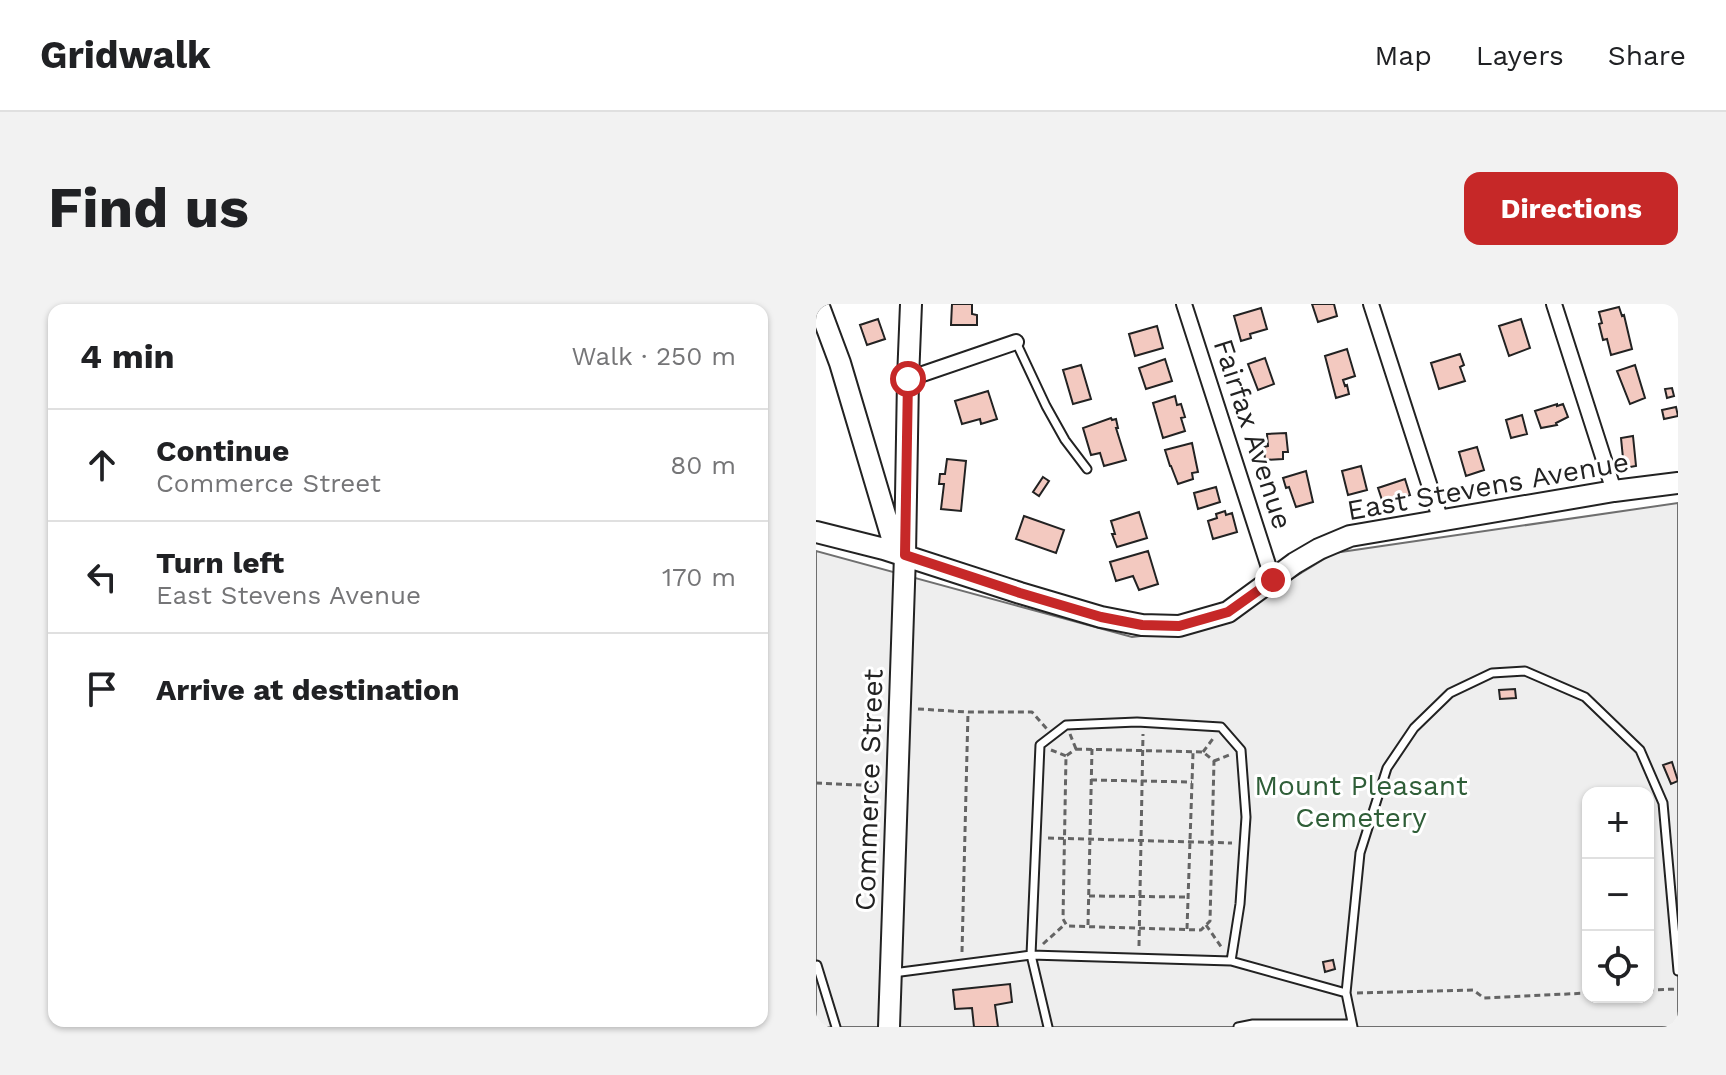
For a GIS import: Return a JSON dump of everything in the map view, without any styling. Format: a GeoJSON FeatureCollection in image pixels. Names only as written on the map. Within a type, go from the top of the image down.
{"type":"FeatureCollection","features":[{"type":"Feature","properties":{"kind":"street","name":"Commerce Street"},"geometry":{"type":"LineString","coordinates":[[818,304],[840,363],[892,538],[905,555]]}},
{"type":"Feature","properties":{"kind":"street","name":"Commerce Street"},"geometry":{"type":"LineString","coordinates":[[889,1027],[911,304]]}},
{"type":"Feature","properties":{"kind":"street","name":"Fairfax Avenue"},"geometry":{"type":"LineString","coordinates":[[1184,304],[1273,580]]}},
{"type":"Feature","properties":{"kind":"street"},"geometry":{"type":"LineString","coordinates":[[1371,304],[1441,521]]}},
{"type":"Feature","properties":{"kind":"street"},"geometry":{"type":"LineString","coordinates":[[1554,304],[1614,491]]}},
{"type":"Feature","properties":{"kind":"street"},"geometry":{"type":"LineString","coordinates":[[908,379],[1016,342]]}},
{"type":"Feature","properties":{"kind":"street","name":"East Stevens Avenue"},"geometry":{"type":"LineString","coordinates":[[816,532],[905,555],[1087,613],[1142,625],[1179,626],[1228,612],[1295,563],[1350,536],[1678,483]]}},
{"type":"Feature","properties":{"kind":"lane"},"geometry":{"type":"LineString","coordinates":[[1016,342],[1065,440],[1087,469]]}},
{"type":"Feature","properties":{"kind":"lane"},"geometry":{"type":"LineString","coordinates":[[1238,1027],[1253,1024],[1353,1026],[1346,993],[1360,853],[1387,768],[1414,728],[1450,693],[1492,673],[1525,671],[1585,697],[1640,750],[1663,803],[1678,971]]}},
{"type":"Feature","properties":{"kind":"lane"},"geometry":{"type":"LineString","coordinates":[[1048,1027],[1031,955],[1040,745],[1066,725],[1144,722],[1221,727],[1241,750],[1246,817],[1240,904],[1231,961]]}},
{"type":"Feature","properties":{"kind":"lane"},"geometry":{"type":"LineString","coordinates":[[891,973],[1031,955],[1231,961],[1346,993]]}},
{"type":"Feature","properties":{"kind":"lane"},"geometry":{"type":"LineString","coordinates":[[816,965],[836,1027]]}},
{"type":"Feature","properties":{"kind":"path"},"geometry":{"type":"LineString","coordinates":[[918,709],[1032,712],[1052,735]]}},
{"type":"Feature","properties":{"kind":"path"},"geometry":{"type":"LineString","coordinates":[[962,964],[968,712]]}},
{"type":"Feature","properties":{"kind":"path"},"geometry":{"type":"LineString","coordinates":[[1138,958],[1144,722]]}},
{"type":"Feature","properties":{"kind":"path"},"geometry":{"type":"LineString","coordinates":[[1203,752],[1221,727]]}},
{"type":"Feature","properties":{"kind":"path"},"geometry":{"type":"LineString","coordinates":[[1076,749],[1203,752],[1214,761],[1210,921],[1201,930],[1067,926],[1063,919],[1066,756],[1076,749]]}},
{"type":"Feature","properties":{"kind":"path"},"geometry":{"type":"LineString","coordinates":[[1088,927],[1092,749]]}},
{"type":"Feature","properties":{"kind":"path"},"geometry":{"type":"LineString","coordinates":[[1214,761],[1241,750]]}},
{"type":"Feature","properties":{"kind":"path"},"geometry":{"type":"LineString","coordinates":[[1187,929],[1193,752]]}},
{"type":"Feature","properties":{"kind":"path"},"geometry":{"type":"LineString","coordinates":[[1091,780],[1192,782]]}},
{"type":"Feature","properties":{"kind":"path"},"geometry":{"type":"LineString","coordinates":[[816,783],[897,786]]}},
{"type":"Feature","properties":{"kind":"path"},"geometry":{"type":"LineString","coordinates":[[1036,838],[1244,843]]}},
{"type":"Feature","properties":{"kind":"path"},"geometry":{"type":"LineString","coordinates":[[1089,896],[1188,897]]}},
{"type":"Feature","properties":{"kind":"path"},"geometry":{"type":"LineString","coordinates":[[1031,955],[1066,924]]}},
{"type":"Feature","properties":{"kind":"path"},"geometry":{"type":"LineString","coordinates":[[1206,925],[1231,961]]}},
{"type":"Feature","properties":{"kind":"path"},"geometry":{"type":"LineString","coordinates":[[1654,990],[1678,989]]}},
{"type":"Feature","properties":{"kind":"path"},"geometry":{"type":"LineString","coordinates":[[1346,993],[1473,990],[1484,998],[1582,993]]}},
{"type":"Feature","properties":{"kind":"green space","name":"Mount Pleasant Cemetery"},"geometry":{"type":"Polygon","coordinates":[[[1678,503],[1678,1027],[816,1027],[816,551],[1132,637],[1210,628],[1334,553],[1678,503]]]}},
{"type":"Feature","properties":{"kind":"building"},"geometry":{"type":"Polygon","coordinates":[[[952,304],[972,304],[977,325],[951,325],[952,304]]]}},
{"type":"Feature","properties":{"kind":"building"},"geometry":{"type":"Polygon","coordinates":[[[1312,304],[1334,304],[1337,316],[1318,322],[1312,304]]]}},
{"type":"Feature","properties":{"kind":"building"},"geometry":{"type":"Polygon","coordinates":[[[1619,307],[1624,315],[1632,349],[1611,355],[1607,339],[1603,340],[1599,312],[1619,307]]]}},
{"type":"Feature","properties":{"kind":"building"},"geometry":{"type":"Polygon","coordinates":[[[1261,308],[1267,329],[1250,334],[1251,338],[1241,341],[1234,316],[1261,308]]]}},
{"type":"Feature","properties":{"kind":"building"},"geometry":{"type":"Polygon","coordinates":[[[878,319],[885,339],[867,345],[860,325],[878,319]]]}},
{"type":"Feature","properties":{"kind":"building"},"geometry":{"type":"Polygon","coordinates":[[[1521,319],[1530,348],[1509,356],[1499,326],[1521,319]]]}},
{"type":"Feature","properties":{"kind":"building"},"geometry":{"type":"Polygon","coordinates":[[[1157,326],[1163,348],[1135,356],[1129,334],[1157,326]]]}},
{"type":"Feature","properties":{"kind":"building"},"geometry":{"type":"Polygon","coordinates":[[[1347,349],[1355,376],[1343,380],[1349,394],[1336,398],[1325,356],[1347,349]]]}},
{"type":"Feature","properties":{"kind":"building"},"geometry":{"type":"Polygon","coordinates":[[[1460,354],[1465,381],[1439,389],[1431,363],[1460,354]]]}},
{"type":"Feature","properties":{"kind":"building"},"geometry":{"type":"Polygon","coordinates":[[[1265,358],[1274,384],[1258,390],[1248,364],[1265,358]]]}},
{"type":"Feature","properties":{"kind":"building"},"geometry":{"type":"Polygon","coordinates":[[[1165,359],[1172,381],[1146,389],[1139,368],[1165,359]]]}},
{"type":"Feature","properties":{"kind":"building"},"geometry":{"type":"Polygon","coordinates":[[[1081,365],[1091,399],[1073,404],[1063,370],[1081,365]]]}},
{"type":"Feature","properties":{"kind":"building"},"geometry":{"type":"Polygon","coordinates":[[[1635,365],[1645,398],[1630,404],[1617,371],[1635,365]]]}},
{"type":"Feature","properties":{"kind":"building"},"geometry":{"type":"Polygon","coordinates":[[[1672,388],[1674,396],[1667,398],[1665,389],[1672,388]]]}},
{"type":"Feature","properties":{"kind":"building"},"geometry":{"type":"Polygon","coordinates":[[[988,391],[997,419],[981,424],[980,419],[962,424],[955,401],[988,391]]]}},
{"type":"Feature","properties":{"kind":"building"},"geometry":{"type":"Polygon","coordinates":[[[1175,396],[1185,417],[1181,418],[1185,431],[1163,438],[1153,403],[1175,396]]]}},
{"type":"Feature","properties":{"kind":"building"},"geometry":{"type":"Polygon","coordinates":[[[1563,404],[1568,417],[1557,425],[1541,428],[1535,411],[1563,404]]]}},
{"type":"Feature","properties":{"kind":"building"},"geometry":{"type":"Polygon","coordinates":[[[1676,407],[1678,416],[1664,419],[1662,410],[1676,407]]]}},
{"type":"Feature","properties":{"kind":"building"},"geometry":{"type":"Polygon","coordinates":[[[1522,415],[1527,434],[1511,438],[1506,420],[1522,415]]]}},
{"type":"Feature","properties":{"kind":"building"},"geometry":{"type":"Polygon","coordinates":[[[1116,419],[1126,460],[1104,466],[1100,453],[1091,455],[1083,428],[1116,419]]]}},
{"type":"Feature","properties":{"kind":"building"},"geometry":{"type":"Polygon","coordinates":[[[1286,433],[1288,452],[1283,452],[1283,459],[1265,460],[1267,434],[1286,433]]]}},
{"type":"Feature","properties":{"kind":"building"},"geometry":{"type":"Polygon","coordinates":[[[1633,436],[1636,466],[1624,468],[1621,438],[1633,436]]]}},
{"type":"Feature","properties":{"kind":"building"},"geometry":{"type":"Polygon","coordinates":[[[1192,443],[1198,472],[1192,473],[1193,479],[1178,484],[1165,450],[1192,443]]]}},
{"type":"Feature","properties":{"kind":"building"},"geometry":{"type":"Polygon","coordinates":[[[1477,447],[1484,470],[1466,476],[1459,452],[1477,447]]]}},
{"type":"Feature","properties":{"kind":"building"},"geometry":{"type":"Polygon","coordinates":[[[947,459],[966,461],[961,511],[941,509],[944,484],[939,484],[940,474],[945,474],[947,459]]]}},
{"type":"Feature","properties":{"kind":"building"},"geometry":{"type":"Polygon","coordinates":[[[1361,466],[1367,490],[1348,495],[1342,471],[1361,466]]]}},
{"type":"Feature","properties":{"kind":"building"},"geometry":{"type":"Polygon","coordinates":[[[1306,471],[1313,502],[1296,507],[1283,478],[1306,471]]]}},
{"type":"Feature","properties":{"kind":"building"},"geometry":{"type":"Polygon","coordinates":[[[1043,477],[1049,481],[1039,496],[1033,492],[1043,477]]]}},
{"type":"Feature","properties":{"kind":"building"},"geometry":{"type":"Polygon","coordinates":[[[1405,479],[1410,495],[1383,503],[1378,488],[1405,479]]]}},
{"type":"Feature","properties":{"kind":"building"},"geometry":{"type":"Polygon","coordinates":[[[1216,487],[1220,502],[1198,509],[1194,493],[1216,487]]]}},
{"type":"Feature","properties":{"kind":"building"},"geometry":{"type":"Polygon","coordinates":[[[1225,511],[1226,515],[1232,513],[1237,532],[1213,539],[1208,521],[1225,511]]]}},
{"type":"Feature","properties":{"kind":"building"},"geometry":{"type":"Polygon","coordinates":[[[1139,512],[1147,538],[1117,547],[1111,521],[1139,512]]]}},
{"type":"Feature","properties":{"kind":"building"},"geometry":{"type":"Polygon","coordinates":[[[1024,516],[1064,530],[1056,553],[1016,539],[1024,516]]]}},
{"type":"Feature","properties":{"kind":"building"},"geometry":{"type":"Polygon","coordinates":[[[1148,551],[1158,584],[1139,590],[1133,576],[1116,581],[1110,562],[1148,551]]]}},
{"type":"Feature","properties":{"kind":"building"},"geometry":{"type":"Polygon","coordinates":[[[1515,689],[1516,698],[1500,699],[1499,690],[1515,689]]]}},
{"type":"Feature","properties":{"kind":"building"},"geometry":{"type":"Polygon","coordinates":[[[1672,762],[1678,781],[1671,784],[1663,765],[1672,762]]]}},
{"type":"Feature","properties":{"kind":"building"},"geometry":{"type":"Polygon","coordinates":[[[1333,960],[1335,969],[1325,972],[1323,962],[1333,960]]]}},
{"type":"Feature","properties":{"kind":"building"},"geometry":{"type":"Polygon","coordinates":[[[1010,984],[1012,1002],[995,1005],[998,1027],[974,1027],[972,1008],[955,1009],[953,990],[1010,984]]]}},
{"type":"Feature","properties":{"kind":"route"},"geometry":{"type":"LineString","coordinates":[[908,379],[905,555],[1101,617],[1142,625],[1179,626],[1228,612],[1273,580]]}}]}
